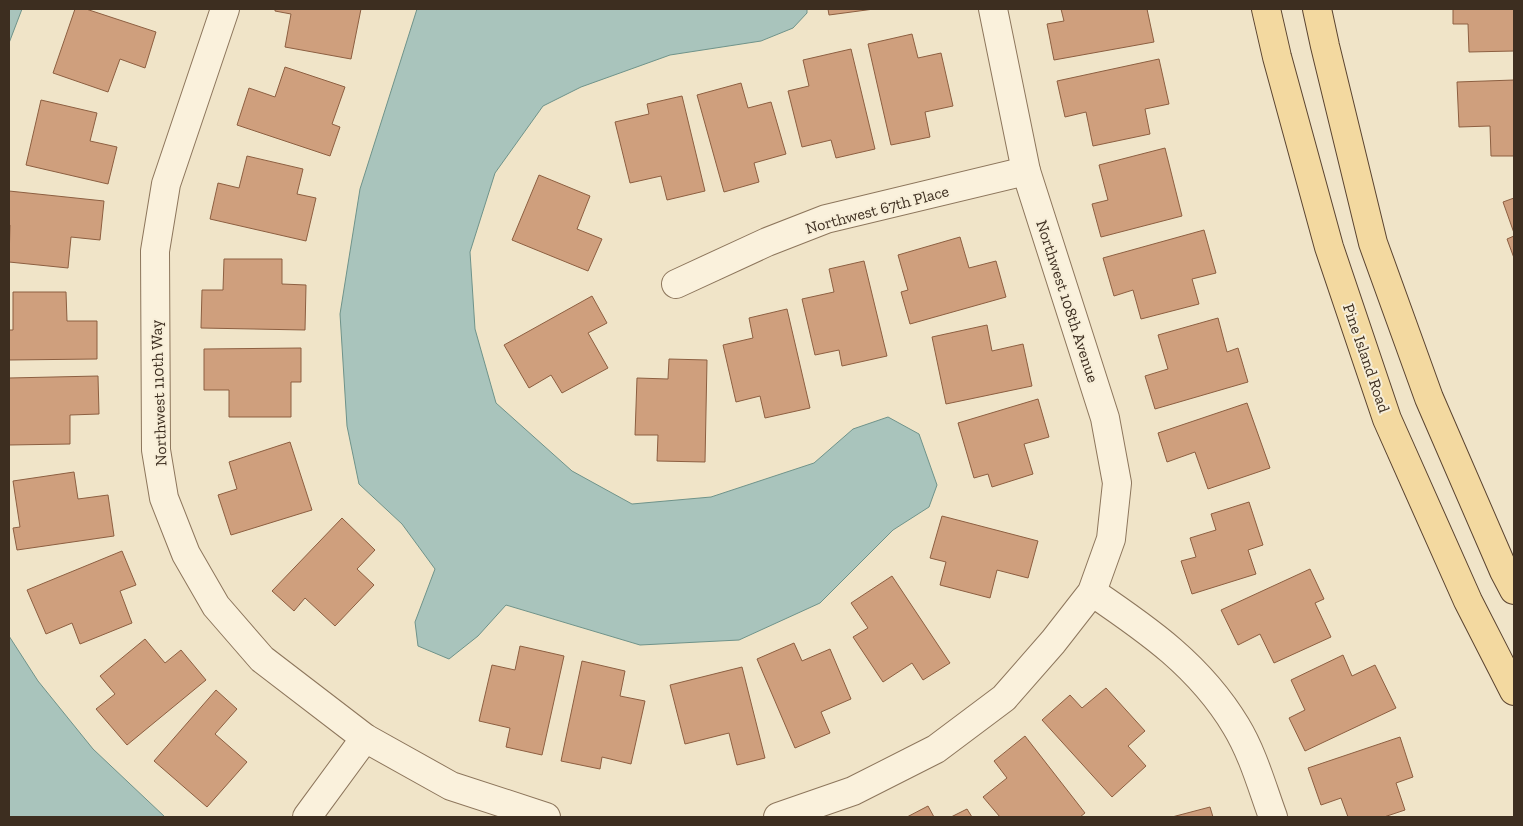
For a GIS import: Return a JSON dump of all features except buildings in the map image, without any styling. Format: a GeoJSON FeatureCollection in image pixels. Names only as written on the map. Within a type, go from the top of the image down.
{"type":"FeatureCollection","features":[{"type":"Feature","properties":{"kind":"main road","name":"Pine Island Road"},"geometry":{"type":"LineString","coordinates":[[1266,9],[1277,58],[1329,247],[1387,419],[1468,601],[1514,691]]}},
{"type":"Feature","properties":{"kind":"main road"},"geometry":{"type":"LineString","coordinates":[[1317,9],[1373,243],[1429,398],[1514,590]]}},
{"type":"Feature","properties":{"kind":"street","name":"Northwest 110th Way"},"geometry":{"type":"LineString","coordinates":[[225,9],[166,184],[155,251],[156,450],[164,498],[186,554],[216,606],[262,659],[365,738],[451,786],[546,817]]}},
{"type":"Feature","properties":{"kind":"street","name":"Northwest 108th Avenue"},"geometry":{"type":"LineString","coordinates":[[778,817],[853,791],[936,749],[1004,698],[1053,642],[1092,592],[1111,539],[1117,483],[1105,418],[1026,171],[993,9]]}},
{"type":"Feature","properties":{"kind":"street","name":"Northwest 67th Place"},"geometry":{"type":"LineString","coordinates":[[676,284],[767,242],[826,219],[1026,171]]}},
{"type":"Feature","properties":{"kind":"street"},"geometry":{"type":"LineString","coordinates":[[1092,592],[1146,629],[1182,659],[1211,690],[1236,726],[1254,762],[1274,817]]}},
{"type":"Feature","properties":{"kind":"street"},"geometry":{"type":"LineString","coordinates":[[308,817],[365,738]]}},
{"type":"Feature","properties":{"kind":"water"},"geometry":{"type":"Polygon","coordinates":[[[9,9],[22,9],[9,43],[9,9]]]}},
{"type":"Feature","properties":{"kind":"water"},"geometry":{"type":"Polygon","coordinates":[[[417,9],[807,9],[807,13],[793,28],[761,41],[670,55],[581,87],[543,106],[495,173],[470,252],[475,329],[496,403],[572,471],[632,504],[711,497],[814,463],[853,429],[888,417],[919,434],[937,485],[929,507],[893,530],[820,603],[739,640],[640,645],[506,605],[478,636],[449,659],[418,646],[415,622],[435,569],[402,524],[359,484],[347,426],[340,314],[360,189],[417,9]]]}},
{"type":"Feature","properties":{"kind":"water"},"geometry":{"type":"Polygon","coordinates":[[[9,636],[38,681],[93,749],[165,817],[9,817],[9,636]]]}}]}
